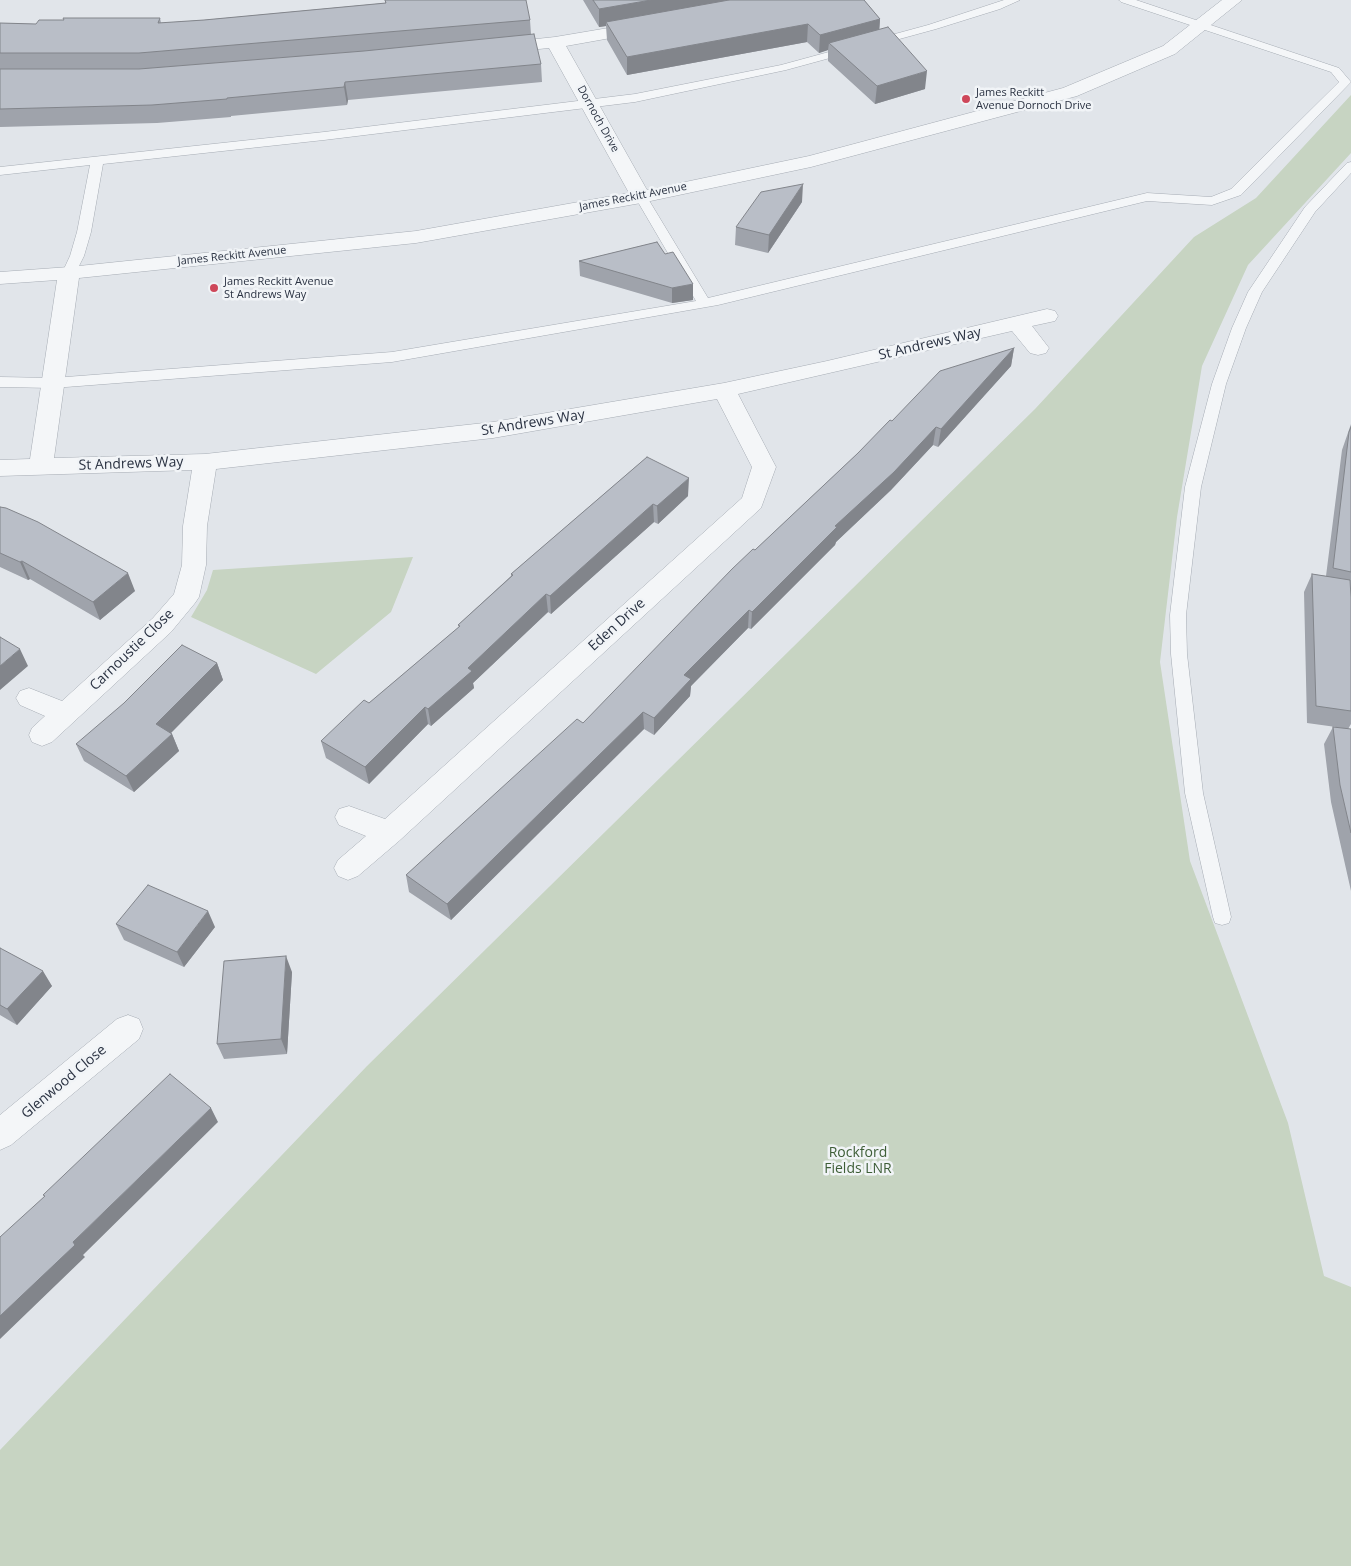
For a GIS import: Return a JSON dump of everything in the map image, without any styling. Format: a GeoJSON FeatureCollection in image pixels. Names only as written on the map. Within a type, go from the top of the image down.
{"type":"FeatureCollection","features":[{"type":"Feature","properties":{"kind":"street","name":"James Reckitt Avenue"},"geometry":{"type":"LineString","coordinates":[[0,278],[69,273],[416,237],[641,196],[812,161],[1070,92],[1169,50],[1233,0]]}},
{"type":"Feature","properties":{"kind":"street"},"geometry":{"type":"LineString","coordinates":[[486,49],[555,42],[664,23]]}},
{"type":"Feature","properties":{"kind":"street","name":"Dornoch Drive"},"geometry":{"type":"LineString","coordinates":[[555,42],[641,196]]}},
{"type":"Feature","properties":{"kind":"street"},"geometry":{"type":"LineString","coordinates":[[41,466],[69,273]]}},
{"type":"Feature","properties":{"kind":"street","name":"St Andrews Way"},"geometry":{"type":"LineString","coordinates":[[0,468],[205,462],[493,430],[724,390],[827,368],[1047,316]]}},
{"type":"Feature","properties":{"kind":"street"},"geometry":{"type":"LineString","coordinates":[[1018,323],[1038,348]]}},
{"type":"Feature","properties":{"kind":"street","name":"Eden Drive"},"geometry":{"type":"LineString","coordinates":[[348,868],[753,502],[764,467],[724,390]]}},
{"type":"Feature","properties":{"kind":"street","name":"Carnoustie Close"},"geometry":{"type":"LineString","coordinates":[[42,735],[162,625],[186,597],[194,565],[195,526],[205,462]]}},
{"type":"Feature","properties":{"kind":"street"},"geometry":{"type":"LineString","coordinates":[[30,698],[65,714]]}},
{"type":"Feature","properties":{"kind":"street"},"geometry":{"type":"LineString","coordinates":[[349,817],[389,832]]}},
{"type":"Feature","properties":{"kind":"street","name":"Glenwood Close"},"geometry":{"type":"LineString","coordinates":[[0,1135],[128,1029]]}},
{"type":"Feature","properties":{"kind":"lane"},"geometry":{"type":"LineString","coordinates":[[0,171],[324,136],[635,98],[782,68],[932,27],[1014,0]]}},
{"type":"Feature","properties":{"kind":"lane"},"geometry":{"type":"LineString","coordinates":[[0,382],[53,383],[392,357],[704,303],[1148,197],[1212,201],[1236,192],[1345,82],[1335,70],[1125,0]]}},
{"type":"Feature","properties":{"kind":"lane"},"geometry":{"type":"LineString","coordinates":[[69,273],[77,256],[84,232],[97,160]]}},
{"type":"Feature","properties":{"kind":"lane"},"geometry":{"type":"LineString","coordinates":[[1222,918],[1194,793],[1180,654],[1178,615],[1193,487],[1219,384],[1239,328],[1255,292],[1310,210],[1351,166]]}},
{"type":"Feature","properties":{"kind":"lane"},"geometry":{"type":"LineString","coordinates":[[641,196],[704,303]]}},
{"type":"Feature","properties":{"kind":"green space","name":"Rockford Fields LNR"},"geometry":{"type":"Polygon","coordinates":[[[1351,95],[1351,153],[1248,265],[1202,366],[1177,517],[1160,662],[1190,861],[1288,1123],[1324,1276],[1351,1287],[1351,1566],[0,1566],[0,1450],[367,1066],[1035,409],[1194,237],[1256,198],[1351,95]]]}},
{"type":"Feature","properties":{"kind":"green space"},"geometry":{"type":"Polygon","coordinates":[[[413,557],[391,612],[316,674],[191,617],[207,590],[213,570],[413,557]]]}},
{"type":"Feature","properties":{"kind":"building"},"geometry":{"type":"Polygon","coordinates":[[[385,0],[526,0],[530,20],[139,53],[0,53],[0,23],[36,24],[39,20],[64,20],[63,18],[160,18],[158,23],[386,3],[385,0]]]}},
{"type":"Feature","properties":{"kind":"building"},"geometry":{"type":"Polygon","coordinates":[[[593,0],[651,0],[599,9],[593,0]]]}},
{"type":"Feature","properties":{"kind":"building"},"geometry":{"type":"Polygon","coordinates":[[[729,0],[864,0],[880,19],[820,35],[808,24],[627,57],[606,22],[729,0]]]}},
{"type":"Feature","properties":{"kind":"building"},"geometry":{"type":"Polygon","coordinates":[[[888,27],[927,71],[877,86],[829,43],[888,27]]]}},
{"type":"Feature","properties":{"kind":"building"},"geometry":{"type":"Polygon","coordinates":[[[534,34],[541,64],[345,82],[344,87],[227,99],[152,105],[0,109],[0,69],[139,69],[364,51],[534,34]]]}},
{"type":"Feature","properties":{"kind":"building"},"geometry":{"type":"Polygon","coordinates":[[[803,184],[769,235],[736,227],[761,192],[803,184]]]}},
{"type":"Feature","properties":{"kind":"building"},"geometry":{"type":"Polygon","coordinates":[[[657,242],[665,254],[673,252],[693,284],[672,288],[579,261],[657,242]]]}},
{"type":"Feature","properties":{"kind":"building"},"geometry":{"type":"Polygon","coordinates":[[[1014,348],[941,429],[936,427],[894,472],[835,526],[837,527],[752,612],[749,610],[684,675],[691,679],[654,718],[643,712],[447,904],[406,875],[577,719],[583,723],[732,569],[753,549],[755,550],[858,453],[890,420],[892,421],[940,371],[1014,348]]]}},
{"type":"Feature","properties":{"kind":"building"},"geometry":{"type":"Polygon","coordinates":[[[1351,427],[1351,572],[1333,568],[1351,427]]]}},
{"type":"Feature","properties":{"kind":"building"},"geometry":{"type":"Polygon","coordinates":[[[647,457],[689,478],[657,506],[653,504],[550,596],[546,594],[468,668],[472,671],[428,709],[425,707],[365,767],[321,741],[364,700],[369,703],[460,626],[458,625],[513,575],[511,574],[647,457]]]}},
{"type":"Feature","properties":{"kind":"building"},"geometry":{"type":"Polygon","coordinates":[[[0,507],[38,522],[128,573],[93,602],[22,561],[20,562],[0,553],[0,507]]]}},
{"type":"Feature","properties":{"kind":"building"},"geometry":{"type":"Polygon","coordinates":[[[1312,574],[1350,580],[1351,711],[1316,706],[1312,574]]]}},
{"type":"Feature","properties":{"kind":"building"},"geometry":{"type":"Polygon","coordinates":[[[0,637],[20,649],[0,666],[0,637]]]}},
{"type":"Feature","properties":{"kind":"building"},"geometry":{"type":"Polygon","coordinates":[[[182,645],[217,663],[156,724],[172,734],[126,776],[76,744],[124,703],[182,645]]]}},
{"type":"Feature","properties":{"kind":"building"},"geometry":{"type":"Polygon","coordinates":[[[1333,727],[1351,729],[1351,833],[1340,785],[1333,727]]]}},
{"type":"Feature","properties":{"kind":"building"},"geometry":{"type":"Polygon","coordinates":[[[148,885],[208,911],[177,952],[116,924],[148,885]]]}},
{"type":"Feature","properties":{"kind":"building"},"geometry":{"type":"Polygon","coordinates":[[[0,948],[43,971],[7,1009],[0,1005],[0,948]]]}},
{"type":"Feature","properties":{"kind":"building"},"geometry":{"type":"Polygon","coordinates":[[[286,956],[281,1039],[217,1044],[224,961],[286,956]]]}},
{"type":"Feature","properties":{"kind":"building"},"geometry":{"type":"Polygon","coordinates":[[[170,1074],[211,1108],[73,1242],[75,1245],[0,1316],[0,1237],[45,1196],[43,1195],[170,1074]]]}},
{"type":"Feature","properties":{"kind":"place","name":"James Reckitt Avenue Dornoch Drive"},"geometry":{"type":"Point","coordinates":[966,99]}},
{"type":"Feature","properties":{"kind":"place","name":"James Reckitt Avenue St Andrews Way"},"geometry":{"type":"Point","coordinates":[214,288]}}]}
